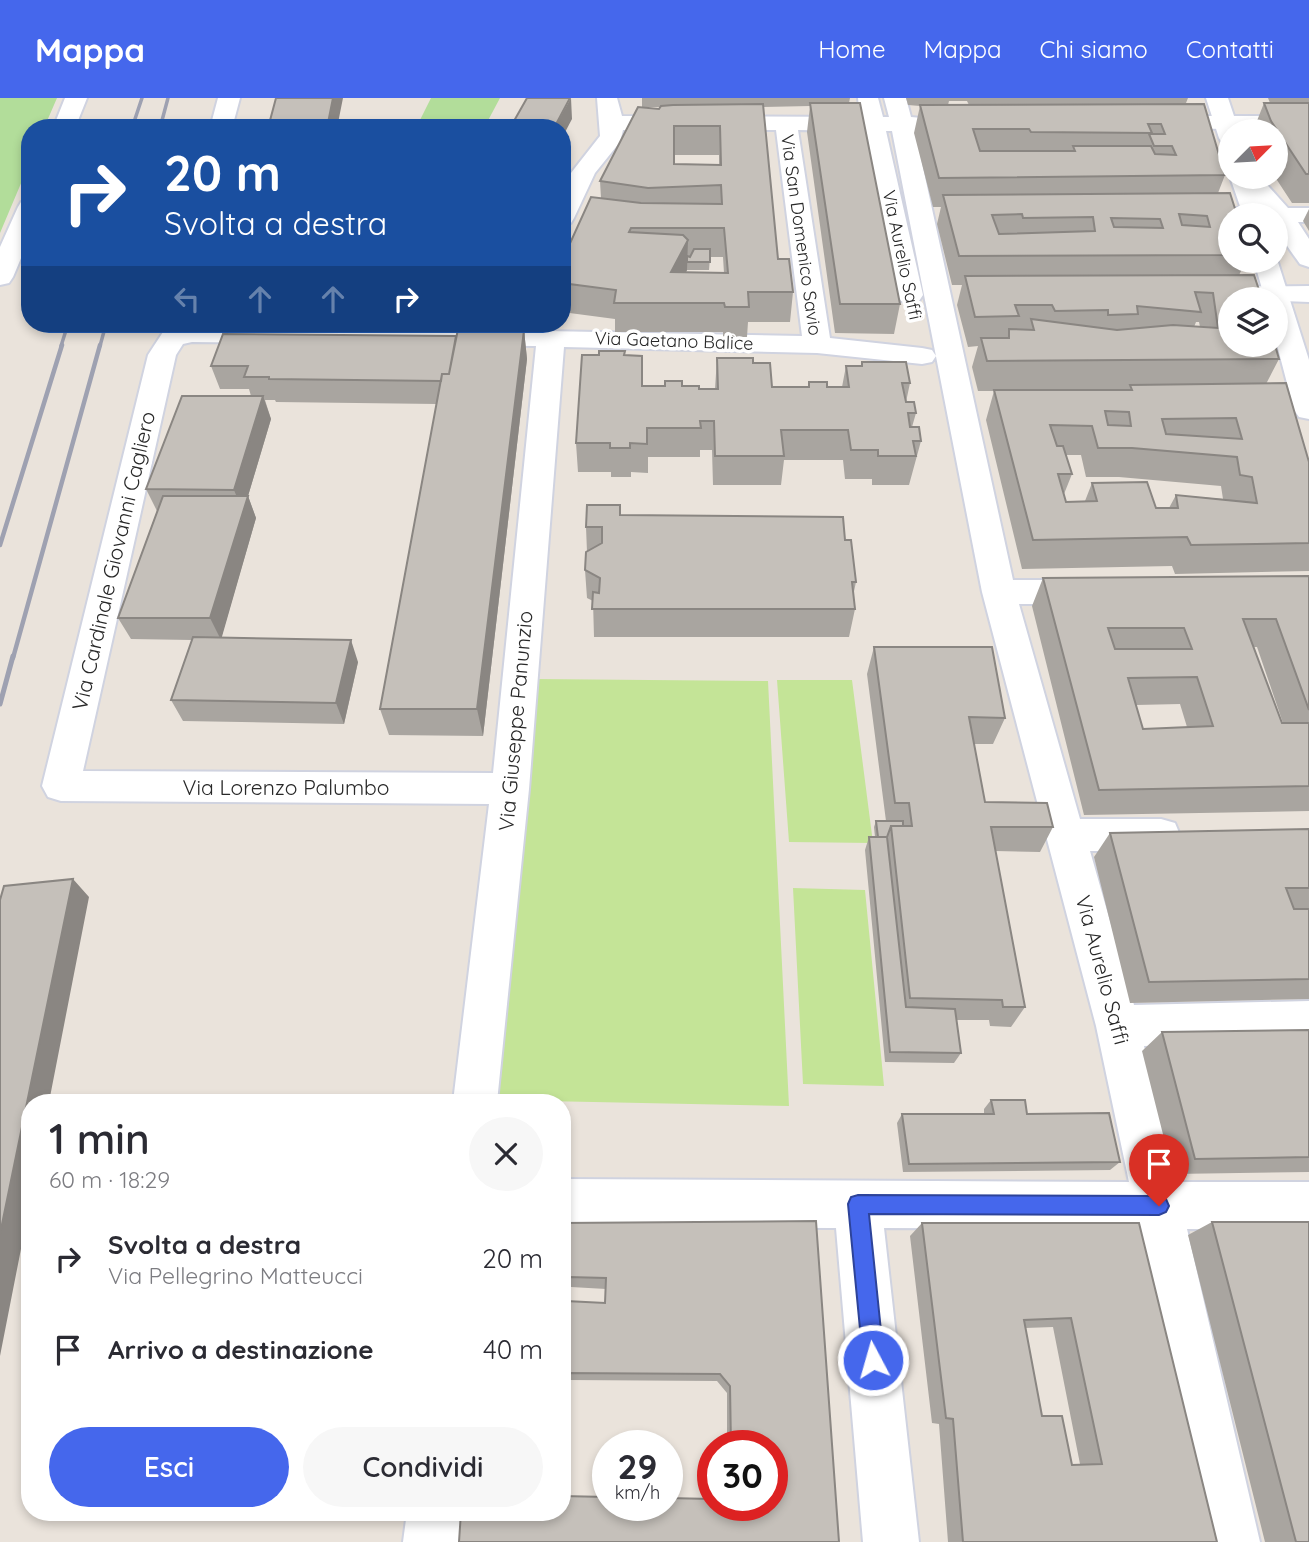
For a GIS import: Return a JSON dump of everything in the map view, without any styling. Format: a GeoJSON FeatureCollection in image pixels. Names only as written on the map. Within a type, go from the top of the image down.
{"type":"FeatureCollection","features":[{"type":"Feature","properties":{"kind":"street"},"geometry":{"type":"LineString","coordinates":[[68,119],[76,98]]}},
{"type":"Feature","properties":{"kind":"street"},"geometry":{"type":"LineString","coordinates":[[224,119],[229,98]]}},
{"type":"Feature","properties":{"kind":"street"},"geometry":{"type":"LineString","coordinates":[[571,199],[585,170],[609,145],[613,123],[606,98]]}},
{"type":"Feature","properties":{"kind":"street","name":"Via Aurelio Saffi"},"geometry":{"type":"LineString","coordinates":[[868,98],[918,334],[973,402]]}},
{"type":"Feature","properties":{"kind":"street","name":"Via Aurelio Saffi"},"geometry":{"type":"LineString","coordinates":[[895,98],[937,297],[973,402],[999,593],[1118,1026],[1232,1542]]}},
{"type":"Feature","properties":{"kind":"street"},"geometry":{"type":"LineString","coordinates":[[1217,98],[1224,119]]}},
{"type":"Feature","properties":{"kind":"street"},"geometry":{"type":"LineString","coordinates":[[613,123],[943,124]]}},
{"type":"Feature","properties":{"kind":"street"},"geometry":{"type":"LineString","coordinates":[[1131,123],[1218,129]]}},
{"type":"Feature","properties":{"kind":"street"},"geometry":{"type":"LineString","coordinates":[[1288,125],[1309,123]]}},
{"type":"Feature","properties":{"kind":"street","name":"Via San Domenico Savio"},"geometry":{"type":"LineString","coordinates":[[786,124],[817,345]]}},
{"type":"Feature","properties":{"kind":"street"},"geometry":{"type":"LineString","coordinates":[[1256,189],[1270,203]]}},
{"type":"Feature","properties":{"kind":"street"},"geometry":{"type":"LineString","coordinates":[[921,214],[949,214]]}},
{"type":"Feature","properties":{"kind":"street"},"geometry":{"type":"LineString","coordinates":[[1158,215],[1218,215]]}},
{"type":"Feature","properties":{"kind":"street"},"geometry":{"type":"LineString","coordinates":[[1288,215],[1309,215]]}},
{"type":"Feature","properties":{"kind":"street"},"geometry":{"type":"LineString","coordinates":[[1288,226],[1309,259]]}},
{"type":"Feature","properties":{"kind":"street"},"geometry":{"type":"LineString","coordinates":[[0,277],[21,228]]}},
{"type":"Feature","properties":{"kind":"street"},"geometry":{"type":"LineString","coordinates":[[1288,295],[1309,294]]}},
{"type":"Feature","properties":{"kind":"street"},"geometry":{"type":"LineString","coordinates":[[1180,295],[1218,295]]}},
{"type":"Feature","properties":{"kind":"street"},"geometry":{"type":"LineString","coordinates":[[937,297],[964,297]]}},
{"type":"Feature","properties":{"kind":"street","name":"Via Gaetano Balice"},"geometry":{"type":"LineString","coordinates":[[173,338],[212,333]]}},
{"type":"Feature","properties":{"kind":"street","name":"Via Gaetano Balice"},"geometry":{"type":"LineString","coordinates":[[528,333],[551,338],[817,345],[918,334]]}},
{"type":"Feature","properties":{"kind":"street","name":"Via Cardinale Giovanni Cagliero"},"geometry":{"type":"LineString","coordinates":[[61,786],[162,355],[173,338]]}},
{"type":"Feature","properties":{"kind":"street","name":"Via Giuseppe Panunzio"},"geometry":{"type":"LineString","coordinates":[[476,1094],[510,789],[551,338]]}},
{"type":"Feature","properties":{"kind":"street"},"geometry":{"type":"LineString","coordinates":[[1288,351],[1301,407]]}},
{"type":"Feature","properties":{"kind":"street"},"geometry":{"type":"LineString","coordinates":[[999,593],[1121,592]]}},
{"type":"Feature","properties":{"kind":"street","name":"Via Lorenzo Palumbo"},"geometry":{"type":"LineString","coordinates":[[61,786],[510,789]]}},
{"type":"Feature","properties":{"kind":"street"},"geometry":{"type":"LineString","coordinates":[[1065,835],[1201,836]]}},
{"type":"Feature","properties":{"kind":"street"},"geometry":{"type":"LineString","coordinates":[[1118,1026],[1309,1021]]}},
{"type":"Feature","properties":{"kind":"street"},"geometry":{"type":"LineString","coordinates":[[571,1203],[1309,1206]]}},
{"type":"Feature","properties":{"kind":"street"},"geometry":{"type":"LineString","coordinates":[[858,1204],[891,1542]]}},
{"type":"Feature","properties":{"kind":"street"},"geometry":{"type":"LineString","coordinates":[[431,1542],[433,1521]]}},
{"type":"Feature","properties":{"kind":"green space"},"geometry":{"type":"Polygon","coordinates":[[[0,98],[57,98],[48,119],[21,119],[21,183],[0,233],[0,98]]]}},
{"type":"Feature","properties":{"kind":"green space"},"geometry":{"type":"Polygon","coordinates":[[[431,98],[500,98],[489,119],[420,119],[431,98]]]}},
{"type":"Feature","properties":{"kind":"green space"},"geometry":{"type":"Polygon","coordinates":[[[534,679],[768,681],[789,1106],[571,1102],[571,1094],[493,1094],[534,679]]]}},
{"type":"Feature","properties":{"kind":"green space"},"geometry":{"type":"Polygon","coordinates":[[[777,680],[852,680],[873,843],[789,842],[777,680]]]}},
{"type":"Feature","properties":{"kind":"green space"},"geometry":{"type":"Polygon","coordinates":[[[793,888],[865,890],[884,1086],[803,1084],[793,888]]]}},
{"type":"Feature","properties":{"kind":"building"},"geometry":{"type":"Polygon","coordinates":[[[276,98],[333,98],[329,119],[270,119],[276,98]]]}},
{"type":"Feature","properties":{"kind":"building"},"geometry":{"type":"Polygon","coordinates":[[[527,98],[570,98],[559,119],[515,119],[527,98]]]}},
{"type":"Feature","properties":{"kind":"building"},"geometry":{"type":"Polygon","coordinates":[[[810,103],[860,103],[900,304],[840,304],[810,103]]]}},
{"type":"Feature","properties":{"kind":"building"},"geometry":{"type":"Polygon","coordinates":[[[1264,103],[1309,103],[1309,174],[1306,174],[1288,147],[1288,119],[1270,119],[1264,103]]]}},
{"type":"Feature","properties":{"kind":"building"},"geometry":{"type":"Polygon","coordinates":[[[763,104],[778,259],[789,259],[793,292],[748,292],[749,307],[725,307],[724,303],[614,303],[616,290],[571,284],[571,241],[591,197],[641,203],[722,204],[721,185],[648,188],[600,181],[638,107],[659,109],[661,106],[763,104]],[[674,126],[674,164],[721,165],[720,126],[674,126]],[[631,228],[629,232],[683,235],[688,240],[671,272],[728,273],[724,228],[631,228]]]}},
{"type":"Feature","properties":{"kind":"building"},"geometry":{"type":"Polygon","coordinates":[[[1204,104],[1218,151],[1218,175],[939,178],[920,105],[1204,104]],[[1148,124],[1152,133],[973,129],[980,151],[1075,151],[1073,146],[1151,146],[1155,154],[1176,155],[1172,146],[1154,146],[1149,134],[1165,134],[1161,124],[1148,124]]]}},
{"type":"Feature","properties":{"kind":"building"},"geometry":{"type":"Polygon","coordinates":[[[1230,193],[1233,203],[1218,203],[1218,255],[959,256],[943,195],[1230,193]],[[1022,214],[992,215],[999,234],[1095,231],[1093,217],[1023,218],[1022,214]],[[1179,214],[1182,225],[1210,227],[1207,216],[1179,214]],[[1111,218],[1114,227],[1163,228],[1160,219],[1111,218]]]}},
{"type":"Feature","properties":{"kind":"building"},"geometry":{"type":"Polygon","coordinates":[[[694,249],[710,249],[710,262],[687,262],[687,256],[690,257],[694,249]]]}},
{"type":"Feature","properties":{"kind":"building"},"geometry":{"type":"Polygon","coordinates":[[[1254,275],[1258,287],[1218,287],[1218,328],[1213,293],[1195,292],[1201,312],[1137,306],[1138,314],[1108,315],[1108,310],[1055,311],[1052,305],[1015,305],[1019,316],[975,317],[965,276],[1254,275]]]}},
{"type":"Feature","properties":{"kind":"building"},"geometry":{"type":"Polygon","coordinates":[[[1031,319],[1117,330],[1173,325],[1218,328],[1218,357],[1279,359],[987,361],[981,338],[1009,338],[1009,329],[1034,330],[1031,319]]]}},
{"type":"Feature","properties":{"kind":"building"},"geometry":{"type":"Polygon","coordinates":[[[457,333],[524,333],[477,709],[380,709],[442,374],[449,374],[457,333]]]}},
{"type":"Feature","properties":{"kind":"building"},"geometry":{"type":"Polygon","coordinates":[[[223,334],[456,336],[449,374],[442,374],[441,381],[244,377],[248,366],[211,366],[223,334]]]}},
{"type":"Feature","properties":{"kind":"building"},"geometry":{"type":"Polygon","coordinates":[[[599,351],[625,351],[624,355],[642,356],[642,386],[665,386],[665,381],[682,381],[682,386],[699,386],[699,389],[718,389],[717,358],[753,358],[753,363],[770,363],[772,387],[809,387],[809,382],[827,382],[827,387],[849,387],[846,366],[862,366],[862,362],[906,362],[910,383],[902,383],[906,402],[914,402],[916,413],[908,413],[910,427],[919,427],[921,441],[913,441],[916,456],[878,456],[878,450],[851,450],[848,430],[781,430],[784,456],[715,456],[714,421],[700,421],[701,428],[647,428],[647,444],[630,443],[630,448],[610,448],[610,443],[576,443],[582,355],[599,355],[599,351]]]}},
{"type":"Feature","properties":{"kind":"building"},"geometry":{"type":"Polygon","coordinates":[[[1286,383],[1309,462],[1309,543],[1191,545],[1187,537],[1033,540],[994,390],[1132,390],[1130,385],[1286,383]],[[1105,411],[1108,425],[1131,426],[1129,412],[1105,411]],[[1236,418],[1162,419],[1166,434],[1242,439],[1236,418]],[[1050,425],[1057,446],[1063,446],[1072,474],[1058,474],[1066,502],[1097,501],[1092,483],[1147,482],[1156,508],[1178,508],[1176,495],[1257,503],[1252,477],[1240,475],[1237,457],[1132,448],[1098,448],[1092,426],[1050,425]]]}},
{"type":"Feature","properties":{"kind":"building"},"geometry":{"type":"Polygon","coordinates":[[[182,396],[263,396],[234,490],[146,489],[182,396]]]}},
{"type":"Feature","properties":{"kind":"building"},"geometry":{"type":"Polygon","coordinates":[[[163,496],[248,496],[210,618],[118,618],[163,496]]]}},
{"type":"Feature","properties":{"kind":"building"},"geometry":{"type":"Polygon","coordinates":[[[587,505],[620,505],[620,515],[843,517],[845,540],[851,540],[856,582],[852,582],[855,609],[592,609],[593,592],[599,593],[600,578],[585,570],[586,552],[602,543],[602,527],[586,527],[587,505]]]}},
{"type":"Feature","properties":{"kind":"building"},"geometry":{"type":"Polygon","coordinates":[[[1309,576],[1309,710],[1276,619],[1243,619],[1282,723],[1309,723],[1309,786],[1099,790],[1043,578],[1309,576]],[[1108,628],[1115,649],[1192,649],[1184,628],[1108,628]],[[1197,677],[1128,678],[1143,729],[1213,726],[1197,677]]]}},
{"type":"Feature","properties":{"kind":"building"},"geometry":{"type":"Polygon","coordinates":[[[193,637],[351,640],[336,703],[171,700],[193,637]]]}},
{"type":"Feature","properties":{"kind":"building"},"geometry":{"type":"Polygon","coordinates":[[[874,647],[992,647],[1005,718],[969,717],[985,802],[1047,803],[1053,827],[991,827],[1025,1007],[1003,1007],[1002,1000],[910,998],[891,826],[912,826],[909,803],[895,803],[874,647]]]}},
{"type":"Feature","properties":{"kind":"building"},"geometry":{"type":"Polygon","coordinates":[[[876,821],[903,821],[903,826],[891,826],[887,837],[878,837],[876,821]]]}},
{"type":"Feature","properties":{"kind":"building"},"geometry":{"type":"Polygon","coordinates":[[[1309,829],[1309,888],[1286,888],[1294,909],[1309,909],[1309,979],[1149,982],[1110,833],[1309,829]]]}},
{"type":"Feature","properties":{"kind":"building"},"geometry":{"type":"Polygon","coordinates":[[[869,837],[887,837],[906,1007],[955,1009],[961,1053],[890,1052],[869,837]]]}},
{"type":"Feature","properties":{"kind":"building"},"geometry":{"type":"Polygon","coordinates":[[[73,879],[29,1094],[21,1094],[21,1132],[0,1234],[0,900],[4,886],[73,879]]]}},
{"type":"Feature","properties":{"kind":"building"},"geometry":{"type":"Polygon","coordinates":[[[1309,1030],[1309,1157],[1195,1159],[1162,1032],[1309,1030]]]}},
{"type":"Feature","properties":{"kind":"building"},"geometry":{"type":"Polygon","coordinates":[[[991,1100],[1025,1100],[1027,1114],[1109,1113],[1120,1162],[909,1164],[902,1114],[994,1114],[991,1100]]]}},
{"type":"Feature","properties":{"kind":"building"},"geometry":{"type":"Polygon","coordinates":[[[816,1221],[839,1542],[459,1542],[460,1521],[571,1521],[571,1496],[592,1497],[592,1521],[683,1521],[683,1498],[697,1499],[697,1521],[788,1521],[788,1430],[731,1430],[730,1386],[720,1374],[571,1373],[571,1301],[605,1303],[606,1278],[571,1277],[571,1223],[816,1221]]]}},
{"type":"Feature","properties":{"kind":"building"},"geometry":{"type":"Polygon","coordinates":[[[1212,1222],[1309,1222],[1309,1542],[1296,1542],[1212,1222]]]}},
{"type":"Feature","properties":{"kind":"building"},"geometry":{"type":"Polygon","coordinates":[[[922,1223],[1139,1223],[1217,1542],[963,1542],[953,1419],[946,1418],[922,1223]],[[1071,1318],[1024,1320],[1042,1416],[1062,1416],[1072,1465],[1102,1464],[1071,1318]]]}},
{"type":"Feature","properties":{"kind":"railway"},"geometry":{"type":"LineString","coordinates":[[135,119],[142,98]]}},
{"type":"Feature","properties":{"kind":"railway"},"geometry":{"type":"LineString","coordinates":[[162,119],[168,98]]}},
{"type":"Feature","properties":{"kind":"railway"},"geometry":{"type":"LineString","coordinates":[[61,346],[65,333]]}},
{"type":"Feature","properties":{"kind":"railway"},"geometry":{"type":"LineString","coordinates":[[100,346],[104,333]]}},
{"type":"Feature","properties":{"kind":"railway"},"geometry":{"type":"LineString","coordinates":[[0,545],[62,345]]}},
{"type":"Feature","properties":{"kind":"railway"},"geometry":{"type":"LineString","coordinates":[[13,658],[100,345]]}},
{"type":"Feature","properties":{"kind":"railway"},"geometry":{"type":"LineString","coordinates":[[0,704],[13,656]]}},
{"type":"Feature","properties":{"kind":"route"},"geometry":{"type":"LineString","coordinates":[[873,1360],[858,1204],[1159,1206]]}}]}
